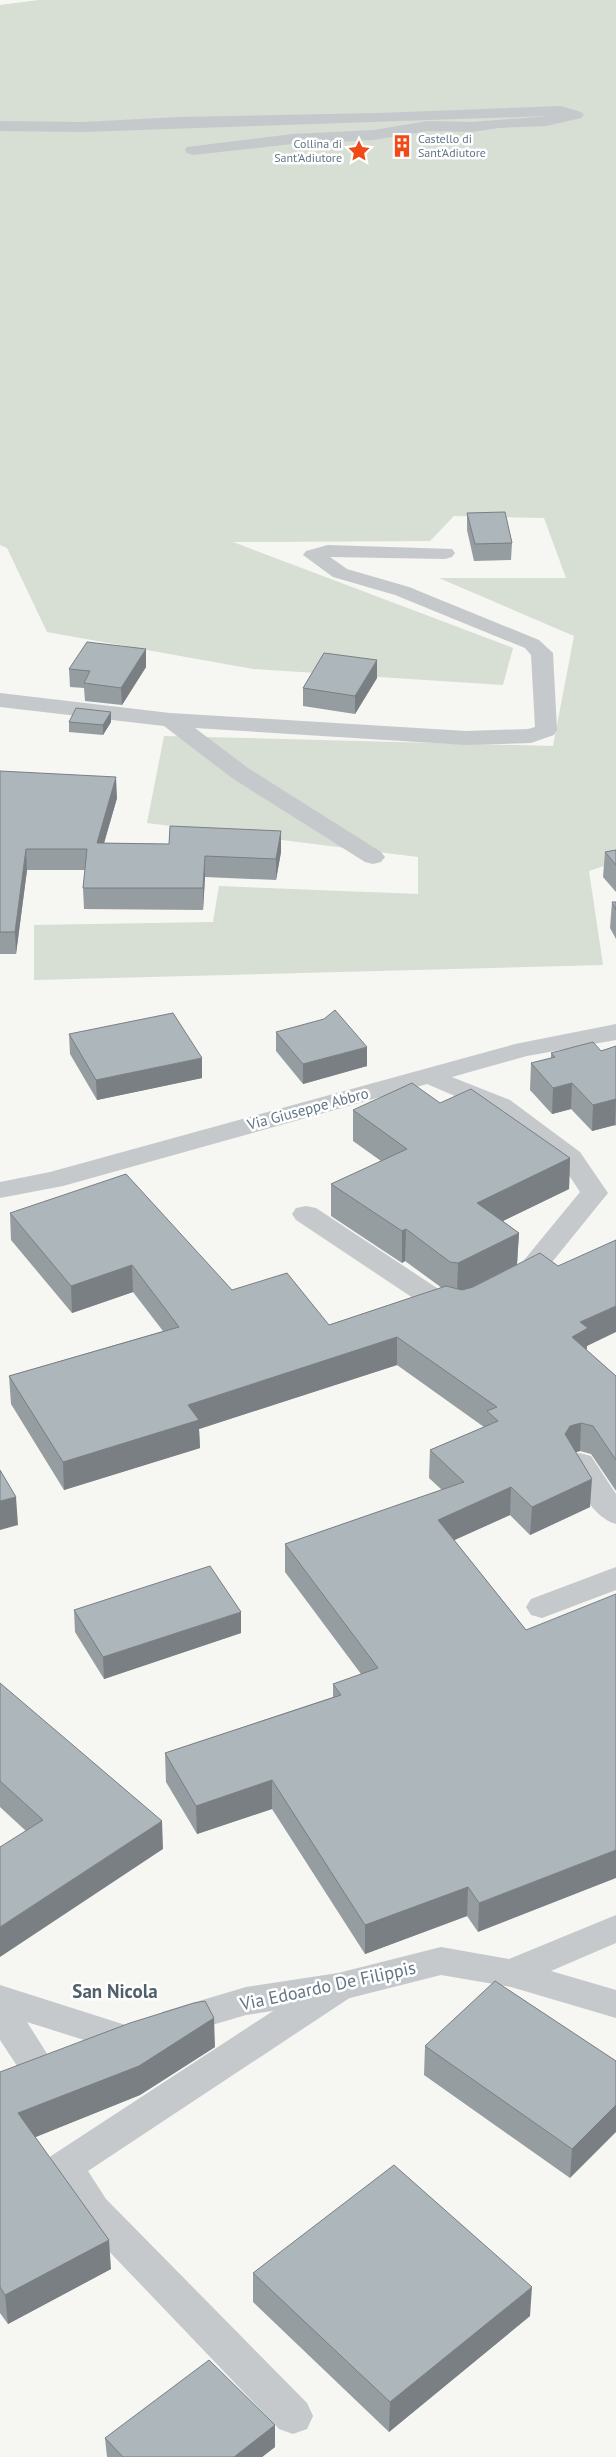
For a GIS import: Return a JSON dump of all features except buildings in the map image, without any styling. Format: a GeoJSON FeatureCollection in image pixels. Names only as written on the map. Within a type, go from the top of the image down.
{"type":"FeatureCollection","features":[{"type":"Feature","properties":{"kind":"street"},"geometry":{"type":"LineString","coordinates":[[0,126],[82,127],[179,122],[379,118],[491,112],[561,111],[576,115],[546,121],[499,123],[472,127],[428,126],[374,135],[292,139],[193,150]]}},
{"type":"Feature","properties":{"kind":"street"},"geometry":{"type":"LineString","coordinates":[[0,700],[170,720],[466,738],[530,736],[546,730],[542,653],[532,644],[402,591],[340,573],[313,555],[328,551],[373,554],[446,553]]}},
{"type":"Feature","properties":{"kind":"street"},"geometry":{"type":"LineString","coordinates":[[170,720],[240,773],[373,858]]}},
{"type":"Feature","properties":{"kind":"street","name":"Via Giuseppe Abbro"},"geometry":{"type":"LineString","coordinates":[[0,1190],[52,1180],[524,1049],[616,1032]]}},
{"type":"Feature","properties":{"kind":"street"},"geometry":{"type":"LineString","coordinates":[[306,1214],[438,1302],[461,1306],[530,1271],[594,1193],[571,1158],[501,1106],[430,1076]]}},
{"type":"Feature","properties":{"kind":"street"},"geometry":{"type":"LineString","coordinates":[[580,1463],[603,1499],[616,1514]]}},
{"type":"Feature","properties":{"kind":"street"},"geometry":{"type":"LineString","coordinates":[[542,1607],[616,1578]]}},
{"type":"Feature","properties":{"kind":"street"},"geometry":{"type":"LineString","coordinates":[[511,1972],[612,1935]]}},
{"type":"Feature","properties":{"kind":"street","name":"Via Edoardo De Filippis"},"geometry":{"type":"LineString","coordinates":[[0,2011],[48,2068],[122,2038],[246,2002],[338,1986],[440,1962],[511,1972],[616,2004]]}},
{"type":"Feature","properties":{"kind":"street"},"geometry":{"type":"LineString","coordinates":[[293,2416],[93,2210],[64,2167],[338,1986]]}},
{"type":"Feature","properties":{"kind":"street"},"geometry":{"type":"LineString","coordinates":[[0,2000],[122,2038]]}},
{"type":"Feature","properties":{"kind":"shaded area"},"geometry":{"type":"Polygon","coordinates":[[[39,0],[616,0],[616,862],[589,871],[603,965],[34,980],[34,925],[213,922],[219,886],[418,894],[418,857],[147,823],[164,736],[553,746],[574,636],[439,578],[566,578],[544,518],[454,516],[430,541],[233,542],[513,648],[503,685],[253,669],[47,632],[7,548],[0,545],[0,5],[39,0]]]}},
{"type":"Feature","properties":{"kind":"place","name":"Castello di Sant'Adiutore"},"geometry":{"type":"Point","coordinates":[402,146]}},
{"type":"Feature","properties":{"kind":"place","name":"Collina di Sant'Adiutore"},"geometry":{"type":"Point","coordinates":[359,151]}},
{"type":"Feature","properties":{"kind":"district","name":"San Nicola"},"geometry":{"type":"Point","coordinates":[115,1991]}}]}
